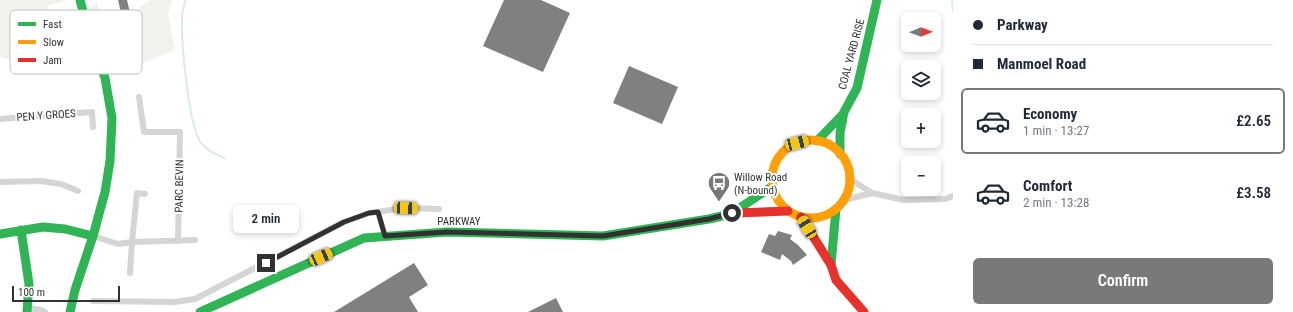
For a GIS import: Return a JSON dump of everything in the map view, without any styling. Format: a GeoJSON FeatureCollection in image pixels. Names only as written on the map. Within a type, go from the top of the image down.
{"type":"FeatureCollection","features":[{"type":"Feature","properties":{"kind":"main road"},"geometry":{"type":"LineString","coordinates":[[80,0],[83,10]]}},
{"type":"Feature","properties":{"kind":"main road","name":"COAL YARD RISE"},"geometry":{"type":"LineString","coordinates":[[818,141],[844,112],[857,88],[877,0]]}},
{"type":"Feature","properties":{"kind":"main road"},"geometry":{"type":"LineString","coordinates":[[70,312],[75,290],[93,236],[110,161],[112,118],[104,74]]}},
{"type":"Feature","properties":{"kind":"main road","name":"COAL YARD RISE"},"geometry":{"type":"LineString","coordinates":[[840,154],[840,133],[844,112]]}},
{"type":"Feature","properties":{"kind":"main road"},"geometry":{"type":"LineString","coordinates":[[818,141],[830,146],[846,161],[850,179],[848,190],[844,200],[836,209],[825,216],[813,218],[801,217],[788,211],[781,204],[773,186],[773,173],[782,154],[789,148],[797,143],[818,141]]}},
{"type":"Feature","properties":{"kind":"main road"},"geometry":{"type":"LineString","coordinates":[[732,213],[773,186]]}},
{"type":"Feature","properties":{"kind":"main road"},"geometry":{"type":"LineString","coordinates":[[831,265],[836,209]]}},
{"type":"Feature","properties":{"kind":"main road"},"geometry":{"type":"LineString","coordinates":[[732,213],[788,211]]}},
{"type":"Feature","properties":{"kind":"main road","name":"PARKWAY"},"geometry":{"type":"LineString","coordinates":[[200,312],[364,238],[447,232],[603,236],[709,219],[732,213]]}},
{"type":"Feature","properties":{"kind":"main road"},"geometry":{"type":"LineString","coordinates":[[801,217],[831,265],[836,280],[864,312]]}},
{"type":"Feature","properties":{"kind":"main road"},"geometry":{"type":"LineString","coordinates":[[0,234],[43,227],[65,229],[93,236]]}},
{"type":"Feature","properties":{"kind":"main road"},"geometry":{"type":"LineString","coordinates":[[22,230],[29,284],[28,310]]}},
{"type":"Feature","properties":{"kind":"street","name":"PARC BEVIN"},"geometry":{"type":"LineString","coordinates":[[139,97],[144,132],[180,132],[178,241]]}},
{"type":"Feature","properties":{"kind":"street"},"geometry":{"type":"LineString","coordinates":[[93,127],[92,112],[96,107]]}},
{"type":"Feature","properties":{"kind":"street","name":"PEN Y GROES"},"geometry":{"type":"LineString","coordinates":[[0,118],[92,112]]}},
{"type":"Feature","properties":{"kind":"street"},"geometry":{"type":"LineString","coordinates":[[850,179],[872,193],[904,200],[946,199],[953,196]]}},
{"type":"Feature","properties":{"kind":"street"},"geometry":{"type":"LineString","coordinates":[[0,182],[41,182],[61,184],[78,191]]}},
{"type":"Feature","properties":{"kind":"street"},"geometry":{"type":"LineString","coordinates":[[130,272],[137,193],[145,194]]}},
{"type":"Feature","properties":{"kind":"street"},"geometry":{"type":"LineString","coordinates":[[844,200],[872,193]]}},
{"type":"Feature","properties":{"kind":"street"},"geometry":{"type":"LineString","coordinates":[[93,301],[175,302],[195,299],[344,222],[369,213],[406,208],[439,209]]}},
{"type":"Feature","properties":{"kind":"street"},"geometry":{"type":"LineString","coordinates":[[378,212],[385,236]]}},
{"type":"Feature","properties":{"kind":"street"},"geometry":{"type":"LineString","coordinates":[[93,236],[118,244],[132,242],[195,240]]}},
{"type":"Feature","properties":{"kind":"street"},"geometry":{"type":"LineString","coordinates":[[28,310],[45,312]]}},
{"type":"Feature","properties":{"kind":"shaded area"},"geometry":{"type":"Polygon","coordinates":[[[0,0],[68,0],[47,6],[48,10],[10,10],[10,59],[0,57],[0,0]]]}},
{"type":"Feature","properties":{"kind":"shaded area"},"geometry":{"type":"Polygon","coordinates":[[[149,0],[172,0],[168,14],[175,50],[142,63],[142,10],[137,10],[149,0]]]}},
{"type":"Feature","properties":{"kind":"shaded area"},"geometry":{"type":"Polygon","coordinates":[[[95,2],[97,2],[99,10],[89,10],[88,6],[95,5],[95,2]]]}},
{"type":"Feature","properties":{"kind":"building"},"geometry":{"type":"Polygon","coordinates":[[[118,0],[127,0],[129,10],[120,10],[118,0]]]}},
{"type":"Feature","properties":{"kind":"building"},"geometry":{"type":"Polygon","coordinates":[[[504,0],[541,0],[570,13],[543,72],[483,46],[504,0]]]}},
{"type":"Feature","properties":{"kind":"building"},"geometry":{"type":"Polygon","coordinates":[[[629,66],[678,87],[662,124],[613,103],[629,66]]]}},
{"type":"Feature","properties":{"kind":"building"},"geometry":{"type":"Polygon","coordinates":[[[778,231],[792,235],[790,239],[807,255],[793,265],[791,261],[782,254],[780,260],[761,252],[769,234],[775,236],[778,231]]]}},
{"type":"Feature","properties":{"kind":"building"},"geometry":{"type":"Polygon","coordinates":[[[414,263],[428,285],[409,297],[418,312],[334,312],[414,263]]]}},
{"type":"Feature","properties":{"kind":"building"},"geometry":{"type":"Polygon","coordinates":[[[556,298],[563,312],[528,312],[556,298]]]}},
{"type":"Feature","properties":{"kind":"waterway"},"geometry":{"type":"LineString","coordinates":[[185,0],[182,15],[182,27],[186,81],[192,119],[201,143],[215,154],[224,158]]}},
{"type":"Feature","properties":{"kind":"waterway"},"geometry":{"type":"LineString","coordinates":[[952,0],[953,12]]}},
{"type":"Feature","properties":{"kind":"traffic: fast"},"geometry":{"type":"LineString","coordinates":[[80,0],[83,10]]}},
{"type":"Feature","properties":{"kind":"traffic: fast"},"geometry":{"type":"LineString","coordinates":[[840,154],[840,133],[844,112],[857,88],[877,0]]}},
{"type":"Feature","properties":{"kind":"traffic: fast"},"geometry":{"type":"LineString","coordinates":[[70,312],[75,290],[93,236],[105,192],[110,161],[112,118],[104,74]]}},
{"type":"Feature","properties":{"kind":"traffic: fast"},"geometry":{"type":"LineString","coordinates":[[817,141],[844,113]]}},
{"type":"Feature","properties":{"kind":"traffic: fast"},"geometry":{"type":"LineString","coordinates":[[732,213],[773,186]]}},
{"type":"Feature","properties":{"kind":"traffic: fast"},"geometry":{"type":"LineString","coordinates":[[831,265],[836,209]]}},
{"type":"Feature","properties":{"kind":"traffic: fast"},"geometry":{"type":"LineString","coordinates":[[200,312],[364,238],[447,232],[603,236],[709,219],[735,213]]}},
{"type":"Feature","properties":{"kind":"traffic: fast"},"geometry":{"type":"LineString","coordinates":[[0,234],[43,227],[65,229],[93,236]]}},
{"type":"Feature","properties":{"kind":"traffic: fast"},"geometry":{"type":"LineString","coordinates":[[21,230],[29,284],[27,312]]}},
{"type":"Feature","properties":{"kind":"traffic: slow"},"geometry":{"type":"LineString","coordinates":[[811,140],[826,143],[838,152],[847,164],[850,179],[847,194],[838,206],[826,215],[811,218],[796,215],[784,206],[775,194],[772,179],[775,164],[784,152],[796,143],[811,140]]}},
{"type":"Feature","properties":{"kind":"traffic: jam"},"geometry":{"type":"LineString","coordinates":[[735,213],[788,211]]}},
{"type":"Feature","properties":{"kind":"traffic: jam"},"geometry":{"type":"LineString","coordinates":[[801,217],[831,265],[836,280],[864,312]]}},
{"type":"Feature","properties":{"kind":"place","name":"Willow Road (N-bound)"},"geometry":{"type":"Point","coordinates":[719,202]}},
{"type":"Feature","properties":{"kind":"route"},"geometry":{"type":"LineString","coordinates":[[266,263],[344,222],[369,213],[378,212],[385,236],[447,232],[603,236],[709,219],[732,213]]}}]}
